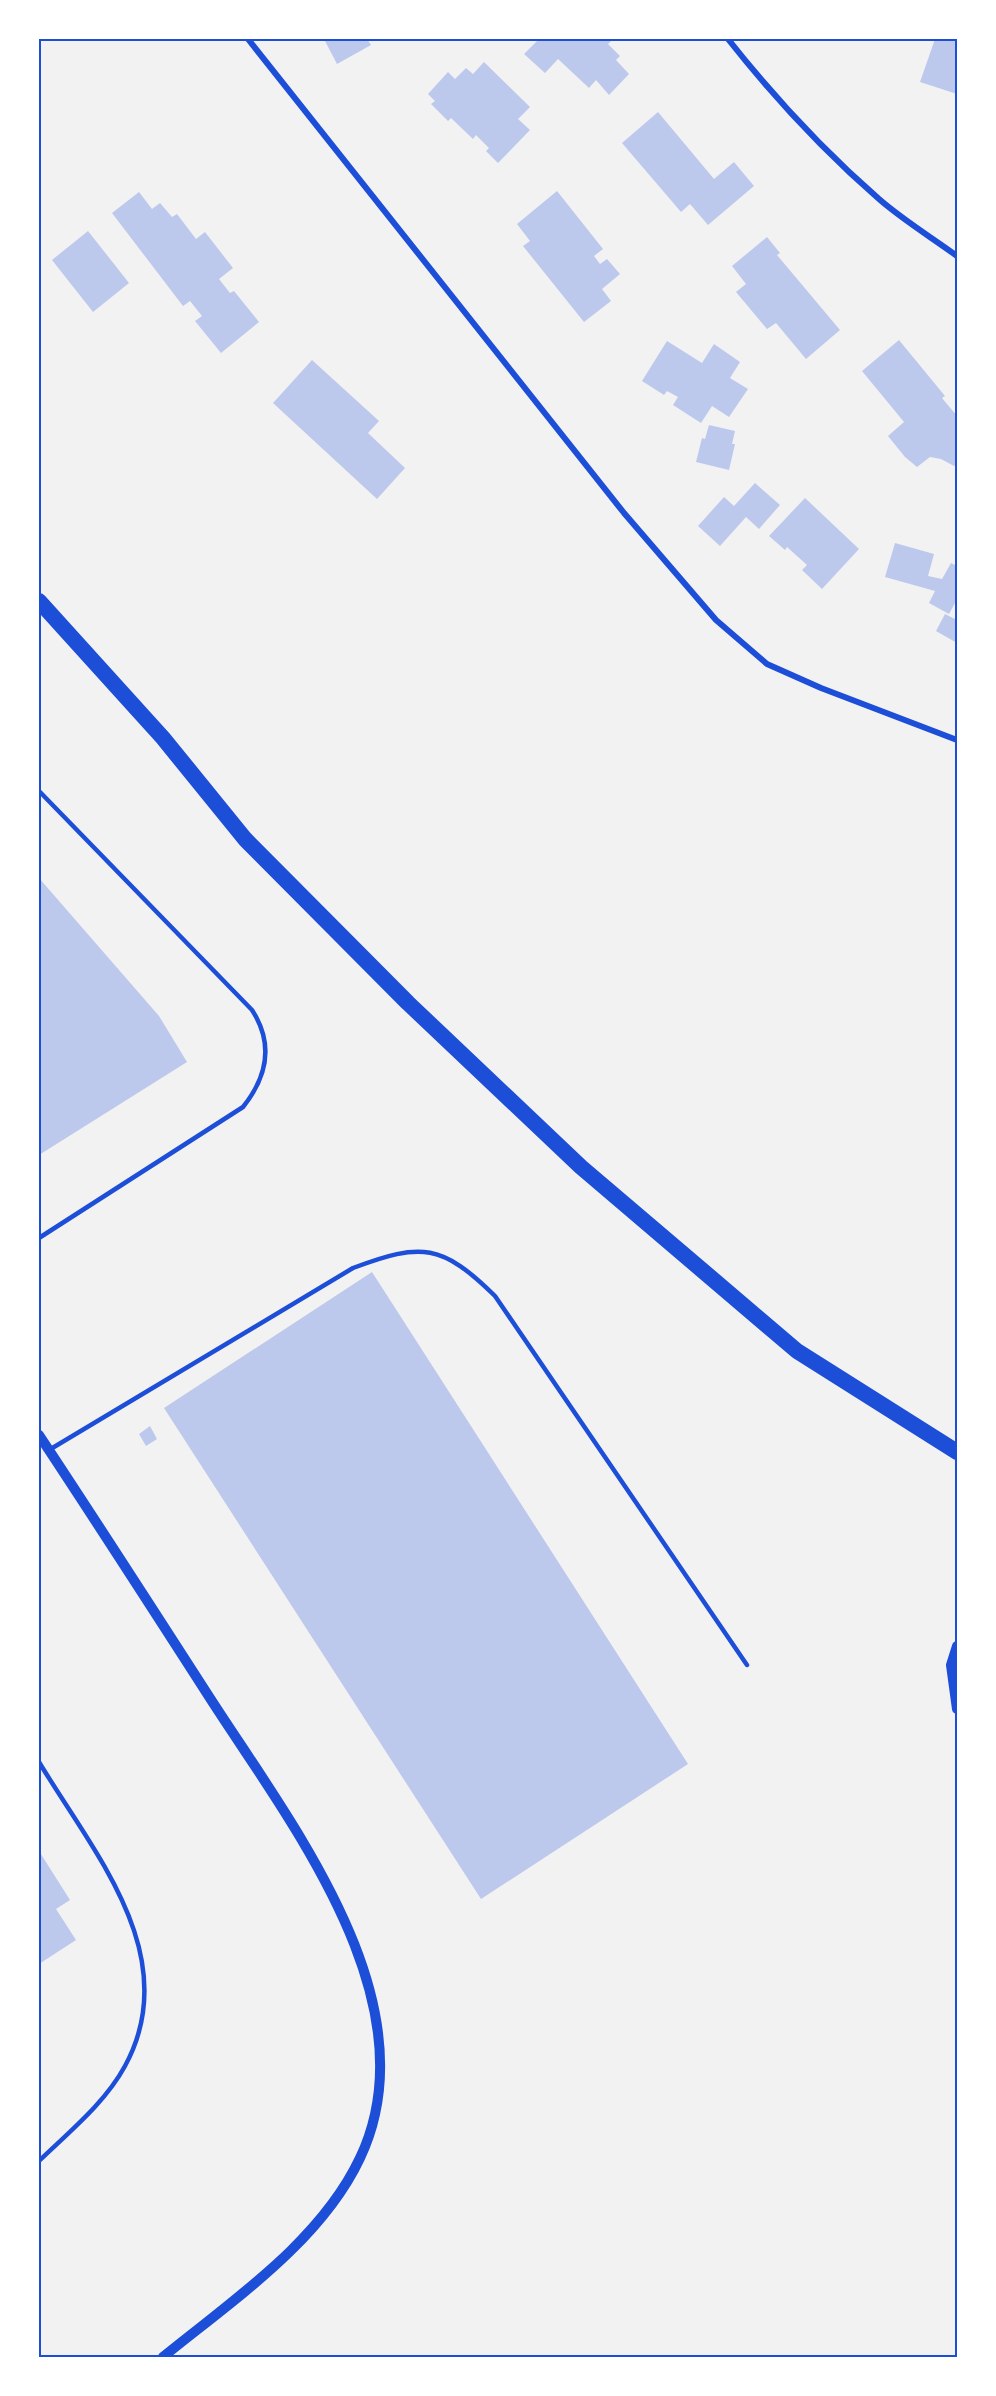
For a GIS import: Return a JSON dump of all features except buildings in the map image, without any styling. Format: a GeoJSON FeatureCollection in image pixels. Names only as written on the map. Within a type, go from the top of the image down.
{"type":"FeatureCollection","features":[{"type":"Feature","properties":{"kind":"highway"},"geometry":{"type":"LineString","coordinates":[[39,601],[163,738],[245,838],[408,1003],[581,1167],[797,1351],[957,1452]]}},
{"type":"Feature","properties":{"kind":"street"},"geometry":{"type":"LineString","coordinates":[[248,39],[624,513],[716,620],[767,664],[821,688],[957,740]]}},
{"type":"Feature","properties":{"kind":"street"},"geometry":{"type":"LineString","coordinates":[[728,39],[750,67],[810,132],[880,200],[957,256]]}},
{"type":"Feature","properties":{"kind":"street"},"geometry":{"type":"LineString","coordinates":[[39,1435],[307,1848],[349,1928],[366,1977],[378,2024],[381,2071],[375,2118],[361,2157],[339,2196],[313,2228],[270,2268],[163,2357]]}},
{"type":"Feature","properties":{"kind":"street"},"geometry":{"type":"LineString","coordinates":[[957,1646],[951,1665],[957,1709]]}},
{"type":"Feature","properties":{"kind":"lane"},"geometry":{"type":"LineString","coordinates":[[39,791],[252,1010],[260,1022],[265,1043],[261,1078],[256,1091],[243,1107],[39,1238]]}},
{"type":"Feature","properties":{"kind":"lane"},"geometry":{"type":"LineString","coordinates":[[49,1450],[353,1268],[389,1254],[415,1250],[432,1253],[454,1261],[472,1273],[495,1296],[747,1665]]}},
{"type":"Feature","properties":{"kind":"lane"},"geometry":{"type":"LineString","coordinates":[[39,1762],[111,1878],[132,1919],[141,1954],[145,1987],[139,2032],[124,2067],[94,2107],[39,2161]]}}]}
